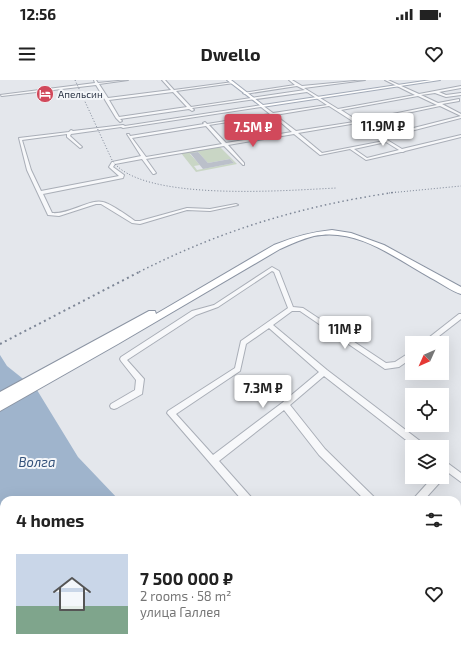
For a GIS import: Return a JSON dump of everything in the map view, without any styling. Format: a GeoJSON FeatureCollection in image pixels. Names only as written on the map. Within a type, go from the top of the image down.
{"type":"FeatureCollection","features":[{"type":"Feature","properties":{"kind":"highway"},"geometry":{"type":"LineString","coordinates":[[0,406],[273,244],[294,234],[312,230],[334,229],[367,235],[383,241],[461,286]]}},
{"type":"Feature","properties":{"kind":"highway"},"geometry":{"type":"LineString","coordinates":[[0,397],[112,339],[281,245],[304,235],[320,233],[348,234],[363,237],[379,244],[461,291]]}},
{"type":"Feature","properties":{"kind":"main road"},"geometry":{"type":"LineString","coordinates":[[231,81],[262,106],[438,80]]}},
{"type":"Feature","properties":{"kind":"street"},"geometry":{"type":"LineString","coordinates":[[2,95],[96,82],[127,80]]}},
{"type":"Feature","properties":{"kind":"street"},"geometry":{"type":"LineString","coordinates":[[162,80],[207,124],[243,164]]}},
{"type":"Feature","properties":{"kind":"street"},"geometry":{"type":"LineString","coordinates":[[290,80],[403,151]]}},
{"type":"Feature","properties":{"kind":"street"},"geometry":{"type":"LineString","coordinates":[[245,93],[364,80]]}},
{"type":"Feature","properties":{"kind":"street"},"geometry":{"type":"LineString","coordinates":[[386,80],[461,116]]}},
{"type":"Feature","properties":{"kind":"street"},"geometry":{"type":"LineString","coordinates":[[107,99],[173,91],[231,81]]}},
{"type":"Feature","properties":{"kind":"street"},"geometry":{"type":"LineString","coordinates":[[96,82],[154,173]]}},
{"type":"Feature","properties":{"kind":"street"},"geometry":{"type":"LineString","coordinates":[[338,110],[461,87]]}},
{"type":"Feature","properties":{"kind":"street"},"geometry":{"type":"LineString","coordinates":[[118,118],[307,91]]}},
{"type":"Feature","properties":{"kind":"street"},"geometry":{"type":"LineString","coordinates":[[436,92],[446,96],[461,94]]}},
{"type":"Feature","properties":{"kind":"street"},"geometry":{"type":"LineString","coordinates":[[40,192],[121,177],[122,175],[111,167],[113,163],[358,122],[458,100]]}},
{"type":"Feature","properties":{"kind":"street"},"geometry":{"type":"LineString","coordinates":[[130,137],[331,105]]}},
{"type":"Feature","properties":{"kind":"street"},"geometry":{"type":"LineString","coordinates":[[236,205],[210,210],[187,209],[140,224],[102,203],[96,203],[54,216],[50,214],[29,170],[20,139],[71,131],[198,116],[262,106],[321,154],[388,141]]}},
{"type":"Feature","properties":{"kind":"street"},"geometry":{"type":"LineString","coordinates":[[455,112],[461,111]]}},
{"type":"Feature","properties":{"kind":"street"},"geometry":{"type":"LineString","coordinates":[[382,138],[461,116]]}},
{"type":"Feature","properties":{"kind":"street"},"geometry":{"type":"LineString","coordinates":[[71,131],[68,136],[80,147]]}},
{"type":"Feature","properties":{"kind":"street"},"geometry":{"type":"LineString","coordinates":[[351,148],[366,159],[461,136]]}},
{"type":"Feature","properties":{"kind":"street"},"geometry":{"type":"LineString","coordinates":[[114,406],[139,392],[140,378],[123,360],[194,313],[216,306],[272,269],[276,271],[291,309]]}},
{"type":"Feature","properties":{"kind":"street"},"geometry":{"type":"LineString","coordinates":[[244,496],[171,413],[238,369],[243,343],[291,309],[301,309],[385,366],[397,365],[405,359]]}},
{"type":"Feature","properties":{"kind":"street"},"geometry":{"type":"LineString","coordinates":[[434,336],[461,316]]}},
{"type":"Feature","properties":{"kind":"street"},"geometry":{"type":"LineString","coordinates":[[269,325],[324,372],[412,440]]}},
{"type":"Feature","properties":{"kind":"street"},"geometry":{"type":"LineString","coordinates":[[213,460],[285,405],[324,372]]}},
{"type":"Feature","properties":{"kind":"street"},"geometry":{"type":"LineString","coordinates":[[285,405],[322,452],[367,496]]}},
{"type":"Feature","properties":{"kind":"street"},"geometry":{"type":"LineString","coordinates":[[449,471],[461,478]]}},
{"type":"Feature","properties":{"kind":"street"},"geometry":{"type":"LineString","coordinates":[[422,496],[433,484]]}},
{"type":"Feature","properties":{"kind":"green space"},"geometry":{"type":"Polygon","coordinates":[[[220,147],[237,164],[196,172],[181,153],[220,147]],[[198,152],[190,154],[200,165],[194,166],[197,170],[234,163],[230,159],[208,163],[198,152]]]}},
{"type":"Feature","properties":{"kind":"water","name":"Волга"},"geometry":{"type":"Polygon","coordinates":[[[0,355],[7,366],[37,390],[78,457],[115,496],[0,496],[0,355]]]}},
{"type":"Feature","properties":{"kind":"building"},"geometry":{"type":"Polygon","coordinates":[[[198,152],[208,163],[230,159],[234,163],[203,169],[190,153],[198,152]]]}},
{"type":"Feature","properties":{"kind":"railway"},"geometry":{"type":"LineString","coordinates":[[75,80],[112,160],[128,174],[152,183],[217,191],[286,191],[337,188]]}},
{"type":"Feature","properties":{"kind":"railway"},"geometry":{"type":"LineString","coordinates":[[392,193],[461,186]]}},
{"type":"Feature","properties":{"kind":"railway"},"geometry":{"type":"LineString","coordinates":[[392,193],[396,192]]}},
{"type":"Feature","properties":{"kind":"railway"},"geometry":{"type":"LineString","coordinates":[[140,272],[202,243],[264,221],[328,204],[392,193]]}},
{"type":"Feature","properties":{"kind":"railway"},"geometry":{"type":"LineString","coordinates":[[0,344],[140,272]]}},
{"type":"Feature","properties":{"kind":"place","name":"Апельсин"},"geometry":{"type":"Point","coordinates":[45,94]}}]}
